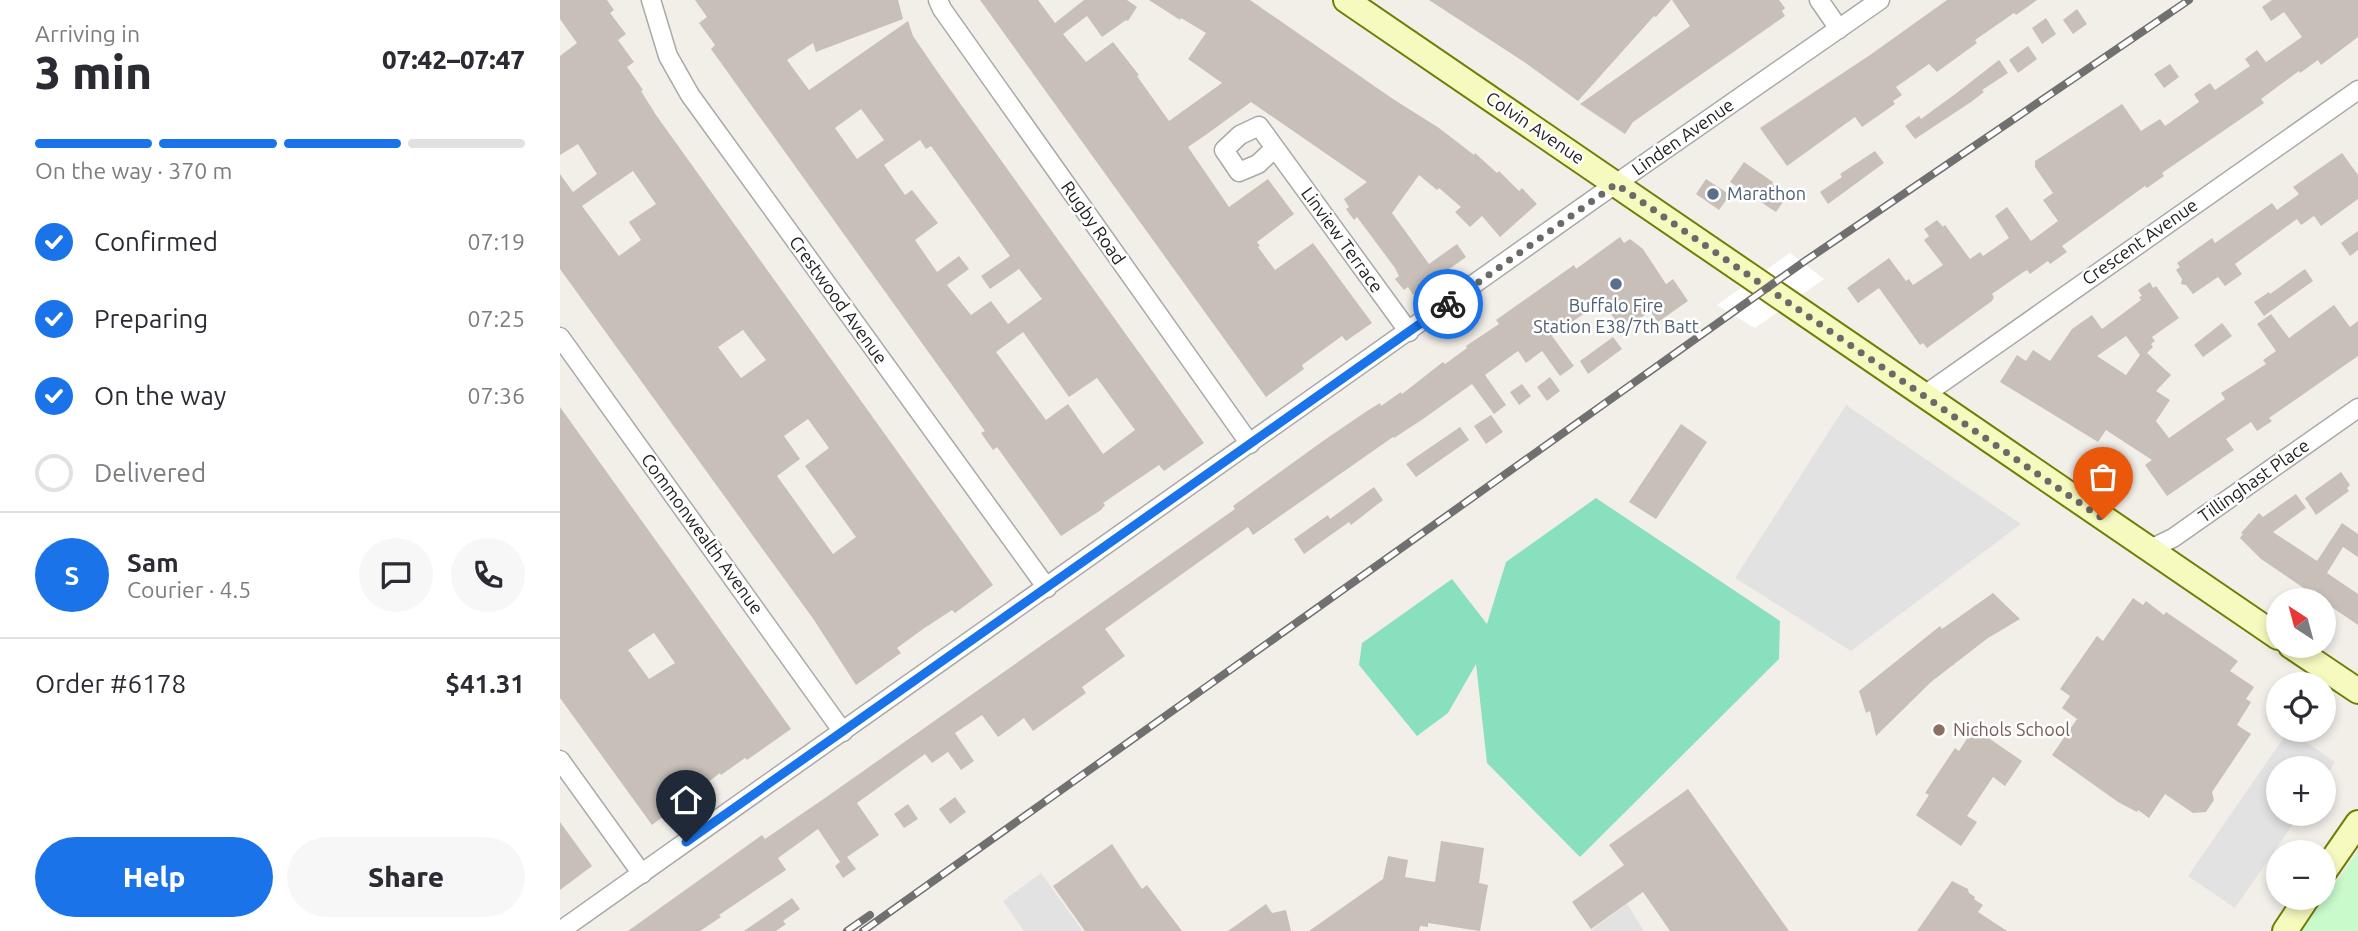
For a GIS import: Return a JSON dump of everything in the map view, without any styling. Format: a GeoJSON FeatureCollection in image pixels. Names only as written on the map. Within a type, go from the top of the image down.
{"type":"FeatureCollection","features":[{"type":"Feature","properties":{"kind":"street","name":"Crestwood Avenue"},"geometry":{"type":"LineString","coordinates":[[651,0],[668,56],[690,94],[1047,588]]}},
{"type":"Feature","properties":{"kind":"street","name":"Rugby Road"},"geometry":{"type":"LineString","coordinates":[[938,0],[984,70],[1250,444]]}},
{"type":"Feature","properties":{"kind":"street","name":"Colvin Avenue"},"geometry":{"type":"LineString","coordinates":[[1346,0],[2266,629]]}},
{"type":"Feature","properties":{"kind":"street"},"geometry":{"type":"LineString","coordinates":[[1819,0],[1839,29]]}},
{"type":"Feature","properties":{"kind":"street","name":"Linden Avenue"},"geometry":{"type":"LineString","coordinates":[[560,931],[1880,0]]}},
{"type":"Feature","properties":{"kind":"street","name":"Crescent Avenue"},"geometry":{"type":"LineString","coordinates":[[1923,396],[2358,90]]}},
{"type":"Feature","properties":{"kind":"street","name":"Linview Terrace"},"geometry":{"type":"LineString","coordinates":[[1275,148],[1409,332]]}},
{"type":"Feature","properties":{"kind":"street","name":"Commonwealth Avenue"},"geometry":{"type":"LineString","coordinates":[[560,337],[843,732]]}},
{"type":"Feature","properties":{"kind":"street","name":"Tillinghast Place"},"geometry":{"type":"LineString","coordinates":[[2148,550],[2180,533],[2358,408]]}},
{"type":"Feature","properties":{"kind":"street"},"geometry":{"type":"LineString","coordinates":[[2309,658],[2358,691]]}},
{"type":"Feature","properties":{"kind":"street"},"geometry":{"type":"LineString","coordinates":[[560,760],[642,874]]}},
{"type":"Feature","properties":{"kind":"street"},"geometry":{"type":"LineString","coordinates":[[2336,855],[2358,823]]}},
{"type":"Feature","properties":{"kind":"street"},"geometry":{"type":"LineString","coordinates":[[2285,931],[2299,910]]}},
{"type":"Feature","properties":{"kind":"green space"},"geometry":{"type":"Polygon","coordinates":[[[1596,498],[1780,621],[1779,659],[1580,857],[1487,763],[1476,664],[1448,713],[1417,736],[1359,665],[1362,643],[1452,579],[1487,624],[1506,562],[1596,498]]]}},
{"type":"Feature","properties":{"kind":"green space"},"geometry":{"type":"Polygon","coordinates":[[[2358,851],[2358,931],[2301,931],[2316,910],[2336,910],[2336,882],[2358,851]]]}},
{"type":"Feature","properties":{"kind":"shaded area"},"geometry":{"type":"Polygon","coordinates":[[[1846,405],[2021,524],[1851,651],[1735,578],[1846,405]]]}},
{"type":"Feature","properties":{"kind":"shaded area"},"geometry":{"type":"Polygon","coordinates":[[[2281,742],[2306,742],[2326,756],[2271,756],[2281,742]]]}},
{"type":"Feature","properties":{"kind":"shaded area"},"geometry":{"type":"Polygon","coordinates":[[[2266,763],[2266,826],[2292,826],[2282,840],[2266,840],[2266,863],[2235,908],[2188,876],[2266,763]]]}},
{"type":"Feature","properties":{"kind":"shaded area"},"geometry":{"type":"Polygon","coordinates":[[[1041,873],[1082,930],[1024,931],[1003,901],[1041,873]]]}},
{"type":"Feature","properties":{"kind":"shaded area"},"geometry":{"type":"Polygon","coordinates":[[[1627,904],[1644,931],[1590,931],[1627,904]]]}},
{"type":"Feature","properties":{"kind":"pier"},"geometry":{"type":"Polygon","coordinates":[[[1790,253],[1824,279],[1755,328],[1717,305],[1790,253]]]}},
{"type":"Feature","properties":{"kind":"building"},"geometry":{"type":"Polygon","coordinates":[[[560,0],[607,0],[614,10],[610,13],[626,34],[618,40],[634,62],[627,67],[656,115],[993,585],[955,613],[952,610],[923,629],[897,648],[901,653],[856,685],[814,620],[560,269],[560,174],[573,192],[597,174],[578,144],[560,155],[560,56],[577,43],[560,19],[560,0]],[[633,171],[582,206],[619,256],[641,240],[629,222],[656,204],[633,171]],[[743,330],[718,347],[741,378],[766,360],[743,330]],[[808,419],[784,436],[800,459],[777,476],[833,554],[856,537],[805,466],[829,448],[808,419]]]}},
{"type":"Feature","properties":{"kind":"building"},"geometry":{"type":"Polygon","coordinates":[[[695,0],[898,0],[903,19],[816,52],[813,43],[787,60],[809,90],[908,21],[913,36],[939,74],[1204,443],[1164,471],[1159,465],[1103,503],[1105,505],[1101,510],[1061,536],[997,447],[993,450],[981,433],[985,431],[711,49],[715,45],[699,23],[707,17],[695,0]],[[861,109],[835,128],[857,159],[884,140],[861,109]],[[920,140],[884,165],[905,195],[912,190],[938,223],[915,240],[937,272],[959,256],[969,269],[947,285],[971,315],[991,301],[1008,324],[1042,299],[1019,269],[990,289],[981,276],[1010,256],[931,146],[926,149],[920,140]],[[1023,332],[996,352],[1046,420],[1068,404],[1103,454],[1135,430],[1097,378],[1069,397],[1023,332]]]}},
{"type":"Feature","properties":{"kind":"building"},"geometry":{"type":"Polygon","coordinates":[[[980,0],[1038,0],[1055,23],[1084,0],[1127,0],[1137,7],[1128,21],[1102,37],[1087,16],[1063,34],[1086,62],[1113,42],[1139,75],[1137,76],[1169,121],[1222,83],[1188,59],[1206,33],[1149,0],[1250,0],[1439,128],[1474,155],[1475,153],[1519,191],[1522,188],[1537,204],[1500,237],[1482,216],[1470,227],[1455,212],[1461,207],[1419,175],[1392,213],[1429,264],[1457,244],[1466,257],[1413,295],[1408,287],[1404,290],[1395,279],[1399,276],[1395,268],[1357,217],[1354,220],[1346,209],[1349,207],[1344,199],[1367,182],[1251,102],[1188,147],[1229,207],[1268,179],[1294,214],[1257,242],[1260,246],[1258,247],[1275,270],[1313,243],[1372,323],[1346,341],[1342,336],[1302,365],[1304,369],[1266,397],[980,0]]]}},
{"type":"Feature","properties":{"kind":"building"},"geometry":{"type":"Polygon","coordinates":[[[1429,0],[1671,0],[1578,101],[1429,0]]]}},
{"type":"Feature","properties":{"kind":"building"},"geometry":{"type":"Polygon","coordinates":[[[1672,0],[1779,0],[1785,8],[1782,11],[1785,16],[1633,122],[1625,134],[1580,104],[1690,26],[1672,0]]]}},
{"type":"Feature","properties":{"kind":"building"},"geometry":{"type":"Polygon","coordinates":[[[1947,0],[2037,0],[1975,40],[1977,43],[1937,72],[1929,64],[1896,87],[1902,95],[1893,101],[1895,104],[1862,127],[1855,117],[1787,166],[1760,128],[1947,0]]]}},
{"type":"Feature","properties":{"kind":"building"},"geometry":{"type":"Polygon","coordinates":[[[2272,0],[2358,0],[2358,37],[2321,65],[2318,60],[2300,73],[2299,71],[2261,99],[2264,103],[2062,246],[2067,252],[2030,274],[2027,270],[2022,273],[1992,294],[1992,301],[1927,348],[1923,343],[1920,345],[1879,288],[1858,303],[1847,288],[1889,258],[1906,281],[1909,279],[1913,285],[1943,265],[1924,240],[1929,236],[1924,229],[1937,220],[1943,227],[1945,225],[1970,259],[1980,252],[1983,256],[2009,238],[1995,216],[2007,207],[2031,241],[2058,221],[2043,200],[2053,193],[2035,167],[2035,161],[2122,104],[2141,131],[2160,119],[2165,126],[2199,102],[2194,94],[2210,83],[2215,90],[2250,66],[2245,59],[2257,50],[2266,62],[2302,37],[2284,12],[2271,21],[2262,7],[2272,0]]]}},
{"type":"Feature","properties":{"kind":"building"},"geometry":{"type":"Polygon","coordinates":[[[2077,9],[2087,24],[2073,34],[2063,20],[2077,9]]]}},
{"type":"Feature","properties":{"kind":"building"},"geometry":{"type":"Polygon","coordinates":[[[2046,18],[2056,34],[2042,44],[2032,28],[2046,18]]]}},
{"type":"Feature","properties":{"kind":"building"},"geometry":{"type":"Polygon","coordinates":[[[2028,46],[2037,59],[2018,73],[2009,60],[2028,46]]]}},
{"type":"Feature","properties":{"kind":"building"},"geometry":{"type":"Polygon","coordinates":[[[1999,60],[2008,73],[1982,90],[1984,92],[1971,102],[1915,139],[1905,126],[1919,116],[1921,119],[1999,60]]]}},
{"type":"Feature","properties":{"kind":"building"},"geometry":{"type":"Polygon","coordinates":[[[2170,64],[2179,77],[2164,88],[2154,74],[2170,64]]]}},
{"type":"Feature","properties":{"kind":"building"},"geometry":{"type":"Polygon","coordinates":[[[1875,151],[1884,163],[1828,204],[1820,192],[1842,177],[1840,174],[1875,151]]]}},
{"type":"Feature","properties":{"kind":"building"},"geometry":{"type":"Polygon","coordinates":[[[2342,153],[2358,175],[2358,199],[2321,226],[2314,216],[2301,225],[2297,219],[2235,264],[2242,274],[2225,286],[2218,277],[2193,294],[2186,285],[2181,284],[2182,279],[2176,270],[2180,267],[2177,263],[2212,238],[2215,243],[2272,203],[2277,210],[2299,194],[2293,187],[2342,153]]]}},
{"type":"Feature","properties":{"kind":"building"},"geometry":{"type":"Polygon","coordinates":[[[1744,162],[1788,195],[1776,212],[1730,182],[1744,162]]]}},
{"type":"Feature","properties":{"kind":"building","name":"Marathon"},"geometry":{"type":"Polygon","coordinates":[[[1706,179],[1730,195],[1719,210],[1696,194],[1706,179]]]}},
{"type":"Feature","properties":{"kind":"building"},"geometry":{"type":"Polygon","coordinates":[[[2358,231],[2358,250],[2350,256],[2341,243],[2358,231]]]}},
{"type":"Feature","properties":{"kind":"building"},"geometry":{"type":"Polygon","coordinates":[[[1620,237],[1624,243],[1630,239],[1643,249],[1666,284],[1673,279],[1688,301],[1658,322],[1650,311],[1623,331],[1602,301],[1552,336],[1574,366],[1560,376],[1542,351],[1526,363],[1518,351],[1485,375],[1506,405],[1494,414],[1472,384],[1253,535],[1248,527],[1105,629],[1125,656],[1082,687],[1086,693],[1033,731],[1024,718],[998,737],[982,715],[955,733],[974,761],[961,770],[948,752],[932,763],[925,754],[857,803],[879,835],[847,857],[856,869],[843,878],[835,866],[840,862],[818,829],[778,858],[786,870],[700,931],[628,931],[762,835],[765,839],[825,798],[1235,509],[1233,506],[1323,441],[1380,403],[1381,406],[1401,392],[1402,394],[1499,324],[1496,320],[1574,265],[1576,269],[1620,237]]]}},
{"type":"Feature","properties":{"kind":"building"},"geometry":{"type":"Polygon","coordinates":[[[2305,269],[2313,281],[2264,316],[2254,302],[2305,269]]]}},
{"type":"Feature","properties":{"kind":"building"},"geometry":{"type":"Polygon","coordinates":[[[2150,282],[2153,288],[2156,286],[2179,318],[2152,337],[2155,341],[2147,353],[2171,375],[2156,391],[2170,400],[2156,421],[2169,438],[2225,399],[2221,393],[2266,364],[2263,360],[2276,351],[2257,324],[2271,314],[2289,338],[2334,305],[2350,327],[2358,321],[2358,356],[2269,418],[2272,421],[2257,431],[2251,422],[2226,439],[2234,450],[2167,496],[2145,465],[2152,460],[2106,430],[2098,442],[2000,382],[2017,355],[2026,361],[2033,350],[2050,361],[2072,329],[2092,315],[2102,329],[2141,300],[2139,297],[2142,296],[2138,290],[2150,282]],[[2126,336],[2097,356],[2126,375],[2140,355],[2126,336]]]}},
{"type":"Feature","properties":{"kind":"building"},"geometry":{"type":"Polygon","coordinates":[[[2222,323],[2232,336],[2203,357],[2194,345],[2222,323]]]}},
{"type":"Feature","properties":{"kind":"building"},"geometry":{"type":"Polygon","coordinates":[[[1613,337],[1622,349],[1588,374],[1580,361],[1613,337]]]}},
{"type":"Feature","properties":{"kind":"building"},"geometry":{"type":"Polygon","coordinates":[[[1550,377],[1560,391],[1547,401],[1537,387],[1550,377]]]}},
{"type":"Feature","properties":{"kind":"building"},"geometry":{"type":"Polygon","coordinates":[[[1522,384],[1531,396],[1519,405],[1510,392],[1522,384]]]}},
{"type":"Feature","properties":{"kind":"building"},"geometry":{"type":"Polygon","coordinates":[[[560,407],[791,729],[747,760],[745,758],[721,775],[720,773],[652,825],[560,698],[560,407]],[[654,633],[628,650],[649,679],[675,663],[654,633]]]}},
{"type":"Feature","properties":{"kind":"building"},"geometry":{"type":"Polygon","coordinates":[[[1491,415],[1503,432],[1486,444],[1474,426],[1491,415]]]}},
{"type":"Feature","properties":{"kind":"building"},"geometry":{"type":"Polygon","coordinates":[[[1681,424],[1707,442],[1656,519],[1629,502],[1681,424]]]}},
{"type":"Feature","properties":{"kind":"building"},"geometry":{"type":"Polygon","coordinates":[[[1460,427],[1469,440],[1416,477],[1406,464],[1460,427]]]}},
{"type":"Feature","properties":{"kind":"building"},"geometry":{"type":"Polygon","coordinates":[[[2341,472],[2350,485],[2347,488],[2349,491],[2316,515],[2305,498],[2341,472]]]}},
{"type":"Feature","properties":{"kind":"building"},"geometry":{"type":"Polygon","coordinates":[[[1374,487],[1383,500],[1351,525],[1349,522],[1304,554],[1294,539],[1328,515],[1330,519],[1374,487]]]}},
{"type":"Feature","properties":{"kind":"building"},"geometry":{"type":"Polygon","coordinates":[[[2296,494],[2306,508],[2273,532],[2317,561],[2342,523],[2358,534],[2358,557],[2343,547],[2327,573],[2358,594],[2358,625],[2336,610],[2336,588],[2304,588],[2261,559],[2240,538],[2243,534],[2241,533],[2259,513],[2263,517],[2296,494]]]}},
{"type":"Feature","properties":{"kind":"building"},"geometry":{"type":"Polygon","coordinates":[[[1993,593],[2020,619],[1988,638],[1931,682],[1876,736],[1870,711],[1866,713],[1859,691],[1940,626],[1942,629],[1993,593]]]}},
{"type":"Feature","properties":{"kind":"building"},"geometry":{"type":"Polygon","coordinates":[[[2133,598],[2143,605],[2146,601],[2164,615],[2166,612],[2238,661],[2230,671],[2254,687],[2246,699],[2251,702],[2237,725],[2251,734],[2212,792],[2214,800],[2206,812],[2193,813],[2165,794],[2149,818],[2118,802],[2052,755],[2077,719],[2062,708],[2070,696],[2060,689],[2097,636],[2103,641],[2133,598]]]}},
{"type":"Feature","properties":{"kind":"building"},"geometry":{"type":"Polygon","coordinates":[[[1974,728],[2022,761],[2005,786],[1993,777],[1967,816],[1977,822],[1961,846],[1916,815],[1929,795],[1925,793],[1955,748],[1959,751],[1974,728]]]}},
{"type":"Feature","properties":{"kind":"building"},"geometry":{"type":"Polygon","coordinates":[[[1688,789],[1789,931],[1670,931],[1643,892],[1591,929],[1572,902],[1624,865],[1609,845],[1688,789]]]}},
{"type":"Feature","properties":{"kind":"building"},"geometry":{"type":"Polygon","coordinates":[[[955,797],[966,812],[950,824],[939,809],[955,797]]]}},
{"type":"Feature","properties":{"kind":"building"},"geometry":{"type":"Polygon","coordinates":[[[908,804],[918,819],[904,828],[894,814],[908,804]]]}},
{"type":"Feature","properties":{"kind":"building"},"geometry":{"type":"Polygon","coordinates":[[[560,822],[592,866],[560,890],[560,822]]]}},
{"type":"Feature","properties":{"kind":"building"},"geometry":{"type":"Polygon","coordinates":[[[1441,841],[1484,848],[1479,883],[1488,885],[1480,931],[1428,923],[1428,927],[1420,926],[1419,931],[1309,931],[1383,879],[1388,856],[1408,860],[1405,877],[1435,882],[1441,841]]]}},
{"type":"Feature","properties":{"kind":"building"},"geometry":{"type":"Polygon","coordinates":[[[1112,844],[1142,889],[1147,885],[1182,931],[1085,931],[1053,886],[1112,844]]]}},
{"type":"Feature","properties":{"kind":"building"},"geometry":{"type":"Polygon","coordinates":[[[1952,881],[1968,889],[1974,899],[1983,905],[1978,912],[2007,931],[1917,931],[1952,881]]]}},
{"type":"Feature","properties":{"kind":"building"},"geometry":{"type":"Polygon","coordinates":[[[792,898],[800,909],[783,921],[786,924],[776,931],[744,931],[792,898]]]}},
{"type":"Feature","properties":{"kind":"building"},"geometry":{"type":"Polygon","coordinates":[[[1266,904],[1272,913],[1286,910],[1291,931],[1228,931],[1266,904]]]}},
{"type":"Feature","properties":{"kind":"railway"},"geometry":{"type":"LineString","coordinates":[[863,931],[1805,261],[2189,0]]}},
{"type":"Feature","properties":{"kind":"railway"},"geometry":{"type":"LineString","coordinates":[[847,931],[870,915]]}},
{"type":"Feature","properties":{"kind":"way so far"},"geometry":{"type":"LineString","coordinates":[[1448,304],[1616,184],[2103,519]]}},
{"type":"Feature","properties":{"kind":"place","name":"Marathon"},"geometry":{"type":"Point","coordinates":[1713,194]}},
{"type":"Feature","properties":{"kind":"place","name":"Buffalo Fire Station E38/7th Batt"},"geometry":{"type":"Point","coordinates":[1616,284]}},
{"type":"Feature","properties":{"kind":"place","name":"Nichols School"},"geometry":{"type":"Point","coordinates":[1939,730]}},
{"type":"Feature","properties":{"kind":"route"},"geometry":{"type":"LineString","coordinates":[[686,842],[1448,304]]}}]}
